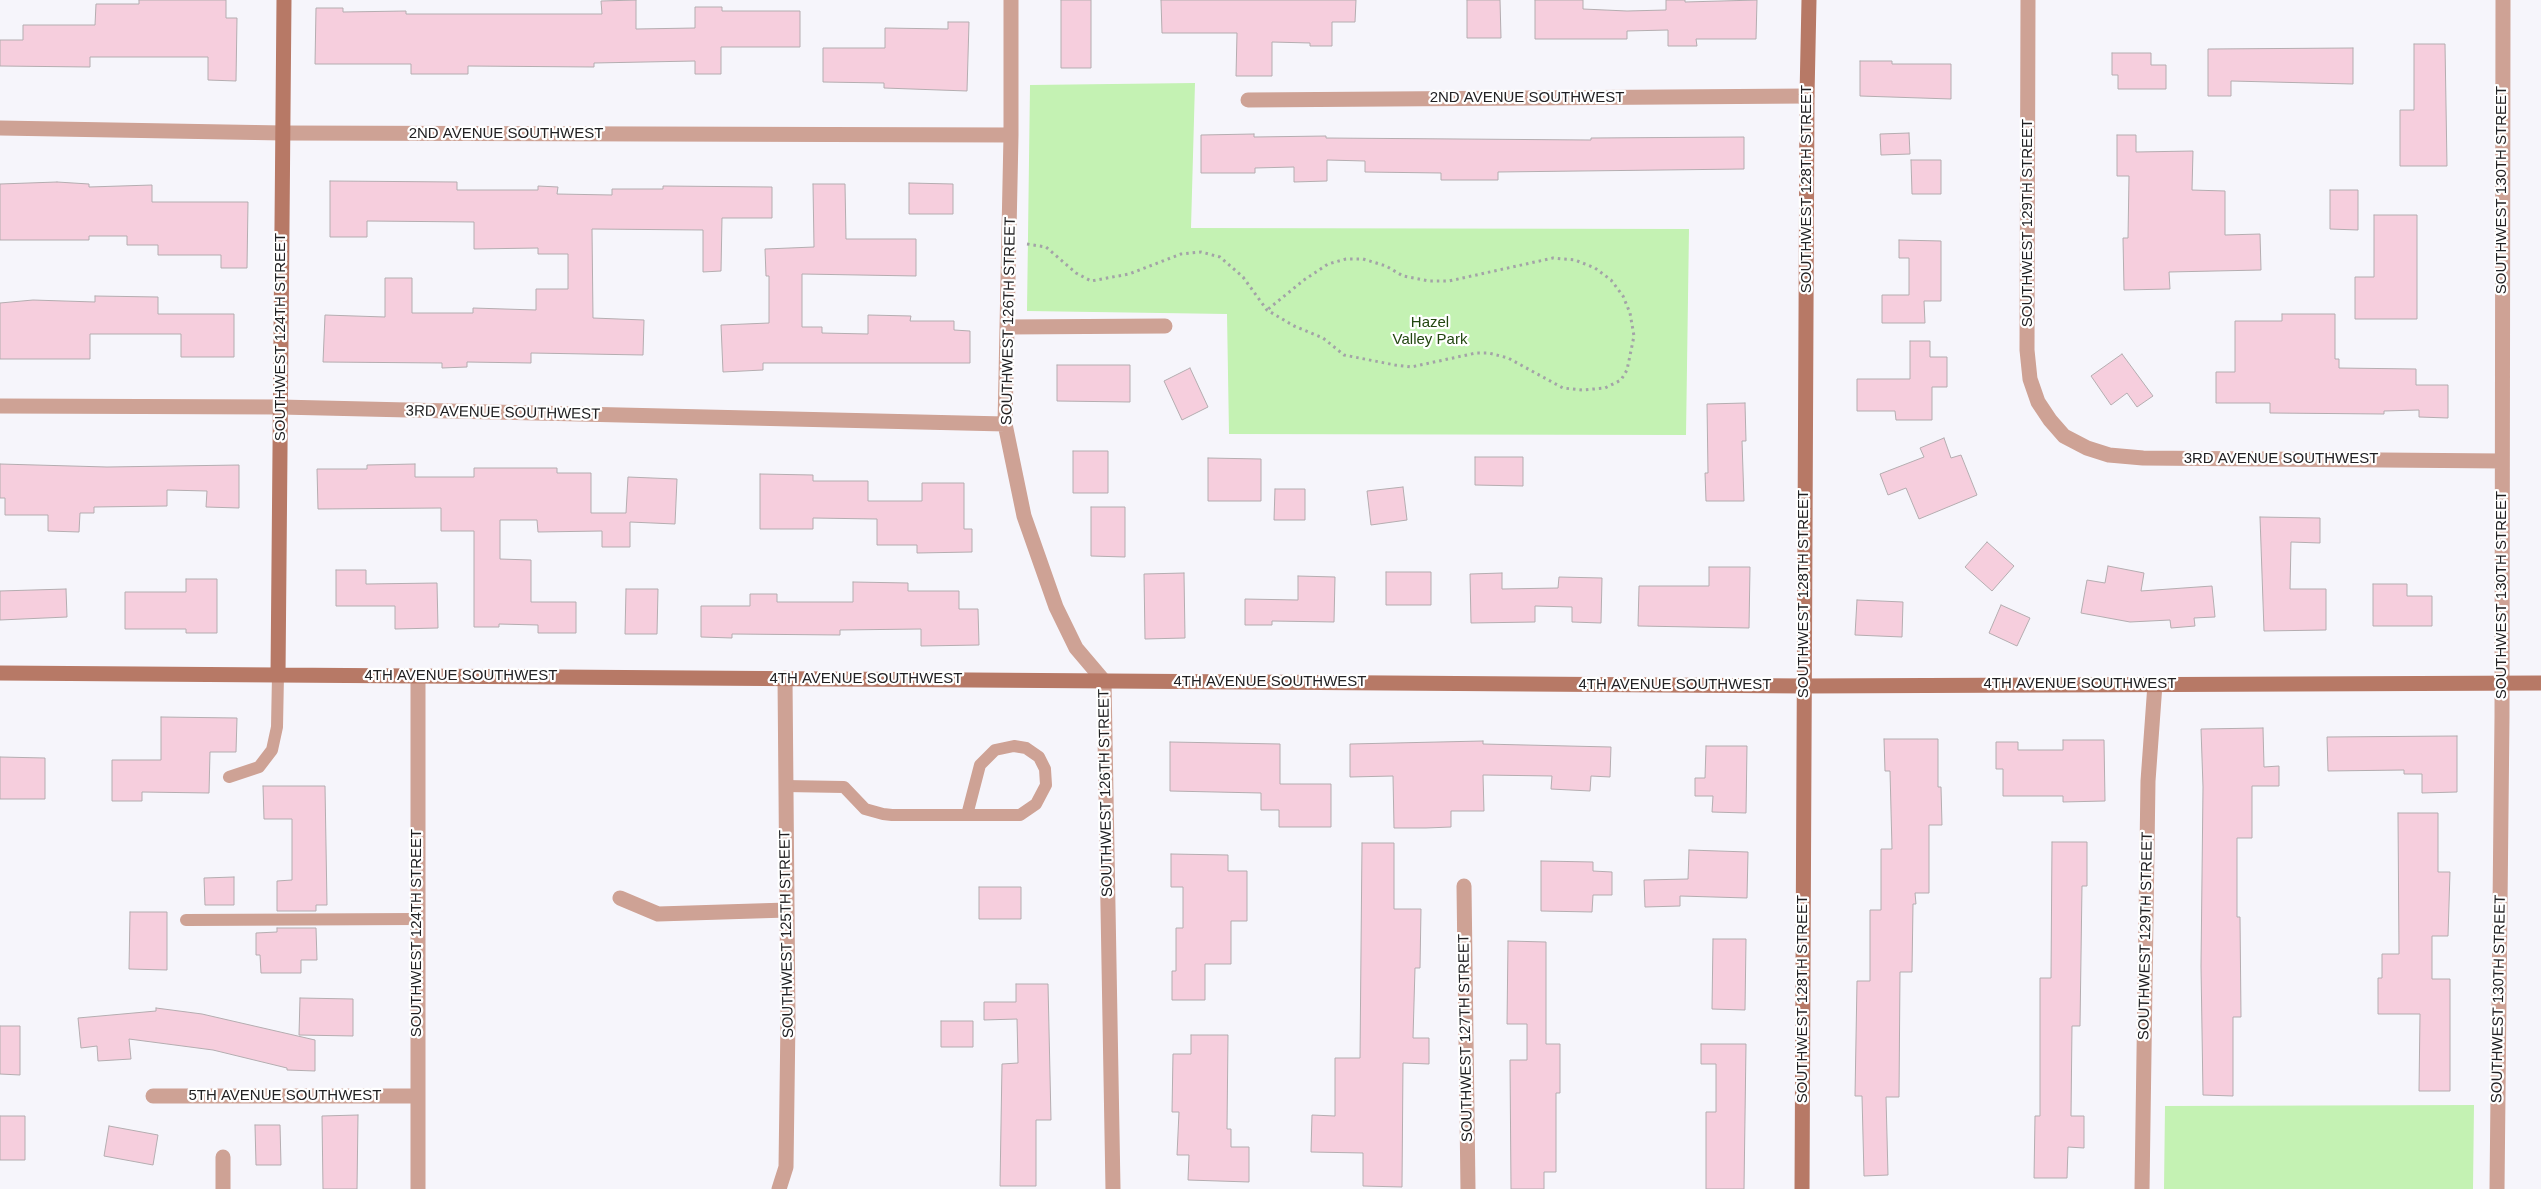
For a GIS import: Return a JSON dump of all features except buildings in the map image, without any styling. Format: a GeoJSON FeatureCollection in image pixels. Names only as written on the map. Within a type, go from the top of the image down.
{"type":"FeatureCollection","features":[{"type":"Feature","properties":{"kind":"street","name":"SOUTHWEST 124TH STREET"},"geometry":{"type":"LineString","coordinates":[[278,675],[284,0]]}},
{"type":"Feature","properties":{"kind":"street","name":"SOUTHWEST 126TH STREET"},"geometry":{"type":"LineString","coordinates":[[1011,0],[1010,243],[1005,424],[1024,516],[1056,607],[1076,648],[1104,681],[1113,1189]]}},
{"type":"Feature","properties":{"kind":"street","name":"SOUTHWEST 128TH STREET"},"geometry":{"type":"LineString","coordinates":[[1802,1189],[1809,0]]}},
{"type":"Feature","properties":{"kind":"street","name":"SOUTHWEST 129TH STREET"},"geometry":{"type":"LineString","coordinates":[[2028,0],[2027,350],[2030,379],[2038,402],[2064,436]]}},
{"type":"Feature","properties":{"kind":"street","name":"SOUTHWEST 130TH STREET"},"geometry":{"type":"LineString","coordinates":[[2497,1189],[2502,684],[2503,0]]}},
{"type":"Feature","properties":{"kind":"street","name":"2ND AVENUE SOUTHWEST"},"geometry":{"type":"LineString","coordinates":[[1248,100],[1807,96]]}},
{"type":"Feature","properties":{"kind":"street","name":"2ND AVENUE SOUTHWEST"},"geometry":{"type":"LineString","coordinates":[[0,128],[283,133],[1011,135]]}},
{"type":"Feature","properties":{"kind":"street"},"geometry":{"type":"LineString","coordinates":[[1008,327],[1165,326]]}},
{"type":"Feature","properties":{"kind":"street","name":"3RD AVENUE SOUTHWEST"},"geometry":{"type":"LineString","coordinates":[[0,406],[280,408],[1005,424]]}},
{"type":"Feature","properties":{"kind":"street","name":"3RD AVENUE SOUTHWEST"},"geometry":{"type":"LineString","coordinates":[[2064,436],[2087,448],[2109,455],[2143,458],[2502,460]]}},
{"type":"Feature","properties":{"kind":"street","name":"4TH AVENUE SOUTHWEST"},"geometry":{"type":"LineString","coordinates":[[0,673],[1804,686],[2541,683]]}},
{"type":"Feature","properties":{"kind":"street","name":"SOUTHWEST 124TH STREET"},"geometry":{"type":"LineString","coordinates":[[418,676],[418,1189]]}},
{"type":"Feature","properties":{"kind":"street","name":"SOUTHWEST 125TH STREET"},"geometry":{"type":"LineString","coordinates":[[779,1189],[786,1167],[787,910],[785,678]]}},
{"type":"Feature","properties":{"kind":"street","name":"SOUTHWEST 129TH STREET"},"geometry":{"type":"LineString","coordinates":[[2142,1189],[2148,781],[2155,684]]}},
{"type":"Feature","properties":{"kind":"street","name":"SOUTHWEST 127TH STREET"},"geometry":{"type":"LineString","coordinates":[[1464,886],[1468,1189]]}},
{"type":"Feature","properties":{"kind":"street"},"geometry":{"type":"LineString","coordinates":[[620,898],[658,914],[787,910]]}},
{"type":"Feature","properties":{"kind":"street","name":"5TH AVENUE SOUTHWEST"},"geometry":{"type":"LineString","coordinates":[[153,1096],[417,1096]]}},
{"type":"Feature","properties":{"kind":"street"},"geometry":{"type":"LineString","coordinates":[[223,1157],[223,1189]]}},
{"type":"Feature","properties":{"kind":"lane"},"geometry":{"type":"LineString","coordinates":[[229,777],[259,767],[272,750],[277,727],[278,675]]}},
{"type":"Feature","properties":{"kind":"lane"},"geometry":{"type":"LineString","coordinates":[[785,786],[844,788],[865,809],[883,814],[967,814],[1020,814],[1036,804],[1046,785],[1045,769],[1039,757],[1026,748],[1014,746],[995,750],[980,765],[967,814]]}},
{"type":"Feature","properties":{"kind":"lane"},"geometry":{"type":"LineString","coordinates":[[186,920],[418,919]]}},
{"type":"Feature","properties":{"kind":"path"},"geometry":{"type":"LineString","coordinates":[[1010,243],[1046,247],[1076,273],[1091,281],[1129,274],[1181,254],[1201,252],[1220,257],[1243,277],[1267,310],[1294,326],[1323,338],[1344,355],[1411,367],[1476,353],[1488,353],[1508,358],[1563,388],[1582,390],[1605,388],[1621,380],[1627,370],[1634,336],[1630,312],[1623,296],[1611,280],[1595,268],[1575,260],[1553,258],[1449,280],[1429,281],[1403,276],[1386,266],[1363,259],[1346,259],[1328,264],[1304,280],[1267,310]]}},
{"type":"Feature","properties":{"kind":"green space","name":"Hazel Valley Park"},"geometry":{"type":"Polygon","coordinates":[[[1195,83],[1191,228],[1689,229],[1686,435],[1229,434],[1227,314],[1027,311],[1030,85],[1195,83]]]}},
{"type":"Feature","properties":{"kind":"green space"},"geometry":{"type":"Polygon","coordinates":[[[2474,1105],[2473,1189],[2164,1189],[2165,1106],[2474,1105]]]}}]}
